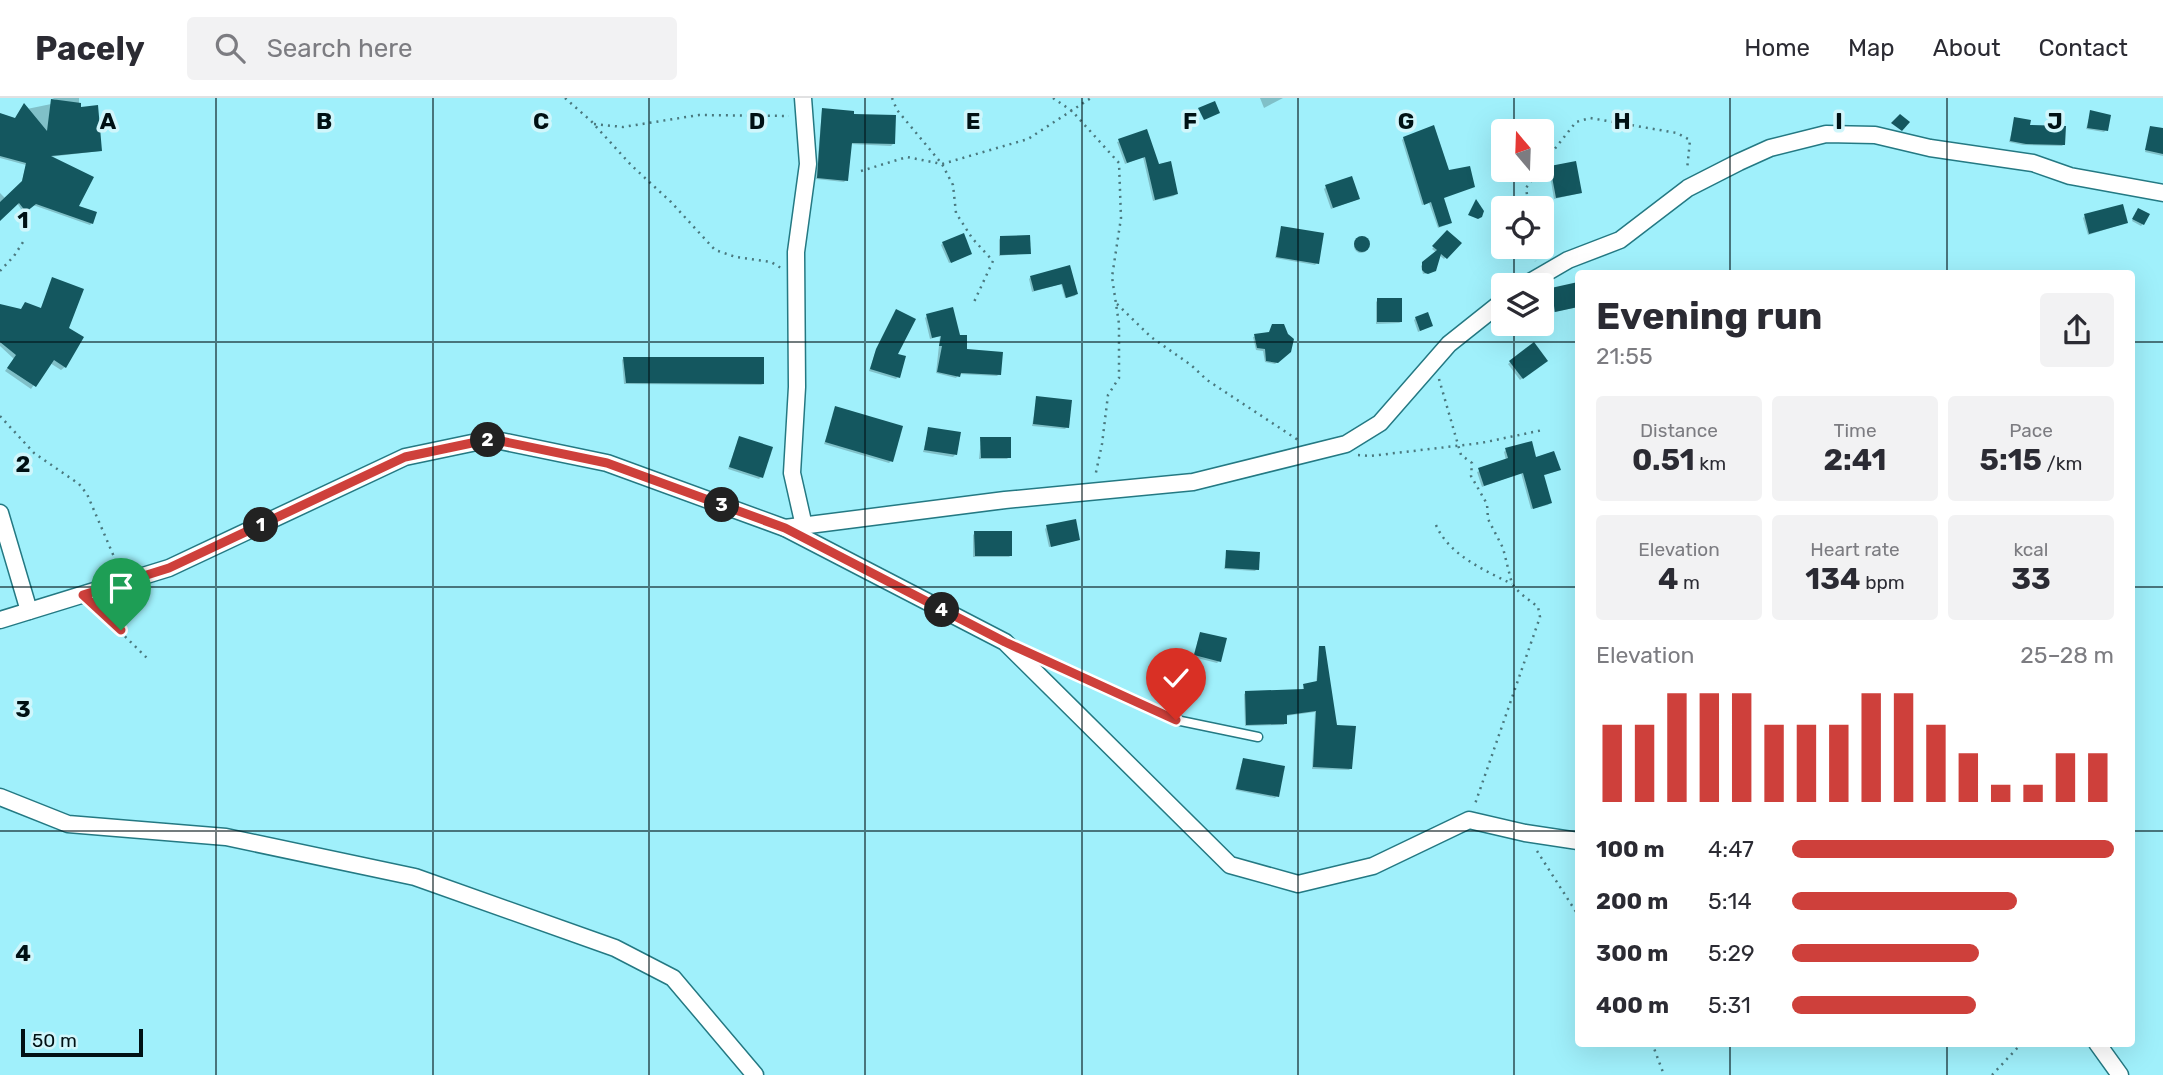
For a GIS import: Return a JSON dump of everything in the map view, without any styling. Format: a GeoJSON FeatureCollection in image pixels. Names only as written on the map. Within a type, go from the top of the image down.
{"type":"FeatureCollection","features":[{"type":"Feature","properties":{"kind":"street"},"geometry":{"type":"LineString","coordinates":[[803,98],[808,164],[796,252],[797,387],[792,473],[804,526]]}},
{"type":"Feature","properties":{"kind":"street"},"geometry":{"type":"LineString","coordinates":[[1546,273],[1568,260],[1620,240],[1685,191],[1770,148],[1826,134],[1875,135],[1930,148],[2032,163],[2070,176],[2163,193]]}},
{"type":"Feature","properties":{"kind":"street"},"geometry":{"type":"LineString","coordinates":[[785,528],[1005,500],[1193,482],[1346,444],[1380,423],[1449,344],[1491,310]]}},
{"type":"Feature","properties":{"kind":"street"},"geometry":{"type":"LineString","coordinates":[[0,620],[169,568],[405,457],[491,439],[607,463],[785,528],[1005,642],[1230,865],[1297,884],[1373,866],[1469,820],[1525,833],[1575,841]]}},
{"type":"Feature","properties":{"kind":"street"},"geometry":{"type":"LineString","coordinates":[[0,513],[29,611]]}},
{"type":"Feature","properties":{"kind":"street"},"geometry":{"type":"LineString","coordinates":[[0,797],[68,824],[226,837],[415,877],[615,948],[673,978],[755,1075]]}},
{"type":"Feature","properties":{"kind":"street"},"geometry":{"type":"LineString","coordinates":[[2100,1047],[2120,1075]]}},
{"type":"Feature","properties":{"kind":"lane"},"geometry":{"type":"LineString","coordinates":[[1005,642],[1176,720],[1258,737]]}},
{"type":"Feature","properties":{"kind":"path"},"geometry":{"type":"LineString","coordinates":[[565,98],[671,202],[715,250],[736,257],[771,262],[796,274]]}},
{"type":"Feature","properties":{"kind":"path"},"geometry":{"type":"LineString","coordinates":[[892,98],[897,110],[942,164],[953,185],[956,213],[972,238],[993,261],[974,302]]}},
{"type":"Feature","properties":{"kind":"path"},"geometry":{"type":"LineString","coordinates":[[1053,98],[1072,111],[1119,163],[1121,219],[1112,277],[1117,304],[1119,378],[1108,395],[1093,493]]}},
{"type":"Feature","properties":{"kind":"path"},"geometry":{"type":"LineString","coordinates":[[862,171],[907,157],[942,164],[1028,139],[1091,98]]}},
{"type":"Feature","properties":{"kind":"path"},"geometry":{"type":"LineString","coordinates":[[594,124],[623,127],[699,115],[805,117]]}},
{"type":"Feature","properties":{"kind":"path"},"geometry":{"type":"LineString","coordinates":[[1554,150],[1576,122],[1590,118],[1677,133],[1690,140],[1685,191]]}},
{"type":"Feature","properties":{"kind":"path"},"geometry":{"type":"LineString","coordinates":[[0,271],[25,239]]}},
{"type":"Feature","properties":{"kind":"path"},"geometry":{"type":"LineString","coordinates":[[1117,304],[1151,337],[1216,386],[1298,440],[1308,452]]}},
{"type":"Feature","properties":{"kind":"path"},"geometry":{"type":"LineString","coordinates":[[1435,360],[1441,393],[1461,455],[1472,463],[1471,476],[1487,504],[1488,519],[1503,548],[1512,584]]}},
{"type":"Feature","properties":{"kind":"path"},"geometry":{"type":"LineString","coordinates":[[0,416],[34,453],[79,484],[87,494],[125,582]]}},
{"type":"Feature","properties":{"kind":"path"},"geometry":{"type":"LineString","coordinates":[[1358,456],[1458,445],[1543,430]]}},
{"type":"Feature","properties":{"kind":"path"},"geometry":{"type":"LineString","coordinates":[[1436,525],[1440,536],[1465,558],[1512,584],[1538,607],[1540,617],[1469,820]]}},
{"type":"Feature","properties":{"kind":"path"},"geometry":{"type":"LineString","coordinates":[[83,595],[149,660]]}},
{"type":"Feature","properties":{"kind":"path"},"geometry":{"type":"LineString","coordinates":[[1525,833],[1575,910]]}},
{"type":"Feature","properties":{"kind":"path"},"geometry":{"type":"LineString","coordinates":[[1654,1047],[1664,1075]]}},
{"type":"Feature","properties":{"kind":"path"},"geometry":{"type":"LineString","coordinates":[[1992,1075],[2018,1047]]}},
{"type":"Feature","properties":{"kind":"building"},"geometry":{"type":"Polygon","coordinates":[[[51,99],[81,103],[81,107],[98,105],[102,151],[51,156],[94,177],[79,206],[97,212],[93,224],[36,204],[26,212],[19,203],[0,221],[0,202],[22,181],[26,163],[0,156],[0,113],[15,118],[24,103],[47,131],[51,99]]]}},
{"type":"Feature","properties":{"kind":"building"},"geometry":{"type":"Polygon","coordinates":[[[1215,101],[1220,113],[1204,120],[1198,108],[1215,101]]]}},
{"type":"Feature","properties":{"kind":"building"},"geometry":{"type":"Polygon","coordinates":[[[822,108],[854,111],[854,114],[896,115],[895,144],[852,143],[848,181],[817,178],[822,108]]]}},
{"type":"Feature","properties":{"kind":"building"},"geometry":{"type":"Polygon","coordinates":[[[2090,110],[2111,115],[2108,131],[2087,128],[2090,110]]]}},
{"type":"Feature","properties":{"kind":"building"},"geometry":{"type":"Polygon","coordinates":[[[1900,114],[1910,122],[1902,131],[1891,123],[1900,114]]]}},
{"type":"Feature","properties":{"kind":"building"},"geometry":{"type":"Polygon","coordinates":[[[2014,117],[2031,120],[2030,125],[2066,126],[2065,145],[2010,141],[2014,117]]]}},
{"type":"Feature","properties":{"kind":"building"},"geometry":{"type":"Polygon","coordinates":[[[1434,125],[1449,170],[1470,166],[1475,187],[1444,198],[1452,223],[1439,227],[1431,202],[1424,205],[1403,137],[1434,125]]]}},
{"type":"Feature","properties":{"kind":"building"},"geometry":{"type":"Polygon","coordinates":[[[2150,126],[2163,128],[2163,154],[2145,150],[2150,126]]]}},
{"type":"Feature","properties":{"kind":"building"},"geometry":{"type":"Polygon","coordinates":[[[1147,129],[1159,164],[1171,161],[1178,194],[1155,200],[1145,157],[1127,163],[1118,139],[1147,129]]]}},
{"type":"Feature","properties":{"kind":"building"},"geometry":{"type":"Polygon","coordinates":[[[1576,161],[1582,193],[1556,198],[1554,165],[1576,161]]]}},
{"type":"Feature","properties":{"kind":"building"},"geometry":{"type":"Polygon","coordinates":[[[1352,176],[1360,199],[1333,208],[1325,185],[1352,176]]]}},
{"type":"Feature","properties":{"kind":"building"},"geometry":{"type":"Polygon","coordinates":[[[1476,199],[1484,211],[1478,219],[1468,215],[1476,199]]]}},
{"type":"Feature","properties":{"kind":"building"},"geometry":{"type":"Polygon","coordinates":[[[2123,204],[2128,223],[2089,234],[2084,214],[2123,204]]]}},
{"type":"Feature","properties":{"kind":"building"},"geometry":{"type":"Polygon","coordinates":[[[2138,208],[2150,214],[2144,225],[2132,219],[2138,208]]]}},
{"type":"Feature","properties":{"kind":"building"},"geometry":{"type":"Polygon","coordinates":[[[1281,226],[1324,233],[1319,264],[1276,257],[1281,226]]]}},
{"type":"Feature","properties":{"kind":"building"},"geometry":{"type":"Polygon","coordinates":[[[1447,230],[1462,243],[1447,259],[1441,254],[1436,271],[1425,273],[1422,270],[1422,262],[1437,250],[1432,246],[1447,230]]]}},
{"type":"Feature","properties":{"kind":"building"},"geometry":{"type":"Polygon","coordinates":[[[964,233],[972,254],[951,263],[942,242],[964,233]]]}},
{"type":"Feature","properties":{"kind":"building"},"geometry":{"type":"Polygon","coordinates":[[[1030,235],[1031,254],[1000,255],[1000,236],[1030,235]]]}},
{"type":"Feature","properties":{"kind":"building"},"geometry":{"type":"Polygon","coordinates":[[[1362,236],[1370,244],[1362,252],[1354,244],[1362,236]]]}},
{"type":"Feature","properties":{"kind":"building"},"geometry":{"type":"Polygon","coordinates":[[[1070,265],[1078,294],[1066,298],[1062,284],[1034,291],[1030,276],[1070,265]]]}},
{"type":"Feature","properties":{"kind":"building"},"geometry":{"type":"Polygon","coordinates":[[[52,277],[84,289],[69,328],[84,337],[66,368],[54,360],[36,387],[7,368],[16,355],[0,342],[0,304],[21,309],[25,302],[41,308],[52,277]]]}},
{"type":"Feature","properties":{"kind":"building"},"geometry":{"type":"Polygon","coordinates":[[[1575,283],[1575,308],[1555,312],[1554,287],[1575,283]]]}},
{"type":"Feature","properties":{"kind":"building"},"geometry":{"type":"Polygon","coordinates":[[[1377,298],[1402,298],[1402,322],[1377,322],[1377,298]]]}},
{"type":"Feature","properties":{"kind":"building"},"geometry":{"type":"Polygon","coordinates":[[[953,307],[960,335],[967,335],[967,349],[1003,352],[1001,375],[961,373],[960,377],[937,372],[941,336],[932,338],[926,314],[953,307]]]}},
{"type":"Feature","properties":{"kind":"building"},"geometry":{"type":"Polygon","coordinates":[[[896,309],[916,319],[898,354],[906,356],[900,378],[870,369],[876,349],[896,309]]]}},
{"type":"Feature","properties":{"kind":"building"},"geometry":{"type":"Polygon","coordinates":[[[1428,312],[1433,326],[1420,331],[1415,317],[1428,312]]]}},
{"type":"Feature","properties":{"kind":"building"},"geometry":{"type":"Polygon","coordinates":[[[1272,324],[1284,324],[1288,334],[1294,339],[1291,352],[1278,363],[1266,361],[1265,349],[1257,348],[1254,334],[1269,332],[1272,324]]]}},
{"type":"Feature","properties":{"kind":"building"},"geometry":{"type":"Polygon","coordinates":[[[1534,342],[1548,361],[1523,379],[1509,361],[1534,342]]]}},
{"type":"Feature","properties":{"kind":"building"},"geometry":{"type":"Polygon","coordinates":[[[623,357],[764,357],[764,384],[626,383],[623,357]]]}},
{"type":"Feature","properties":{"kind":"building"},"geometry":{"type":"Polygon","coordinates":[[[1036,396],[1072,400],[1069,428],[1033,424],[1036,396]]]}},
{"type":"Feature","properties":{"kind":"building"},"geometry":{"type":"Polygon","coordinates":[[[835,406],[903,426],[893,462],[825,442],[835,406]]]}},
{"type":"Feature","properties":{"kind":"building"},"geometry":{"type":"Polygon","coordinates":[[[928,427],[961,432],[957,455],[924,450],[928,427]]]}},
{"type":"Feature","properties":{"kind":"building"},"geometry":{"type":"Polygon","coordinates":[[[739,436],[773,447],[763,478],[729,467],[739,436]]]}},
{"type":"Feature","properties":{"kind":"building"},"geometry":{"type":"Polygon","coordinates":[[[980,437],[1011,437],[1011,458],[981,458],[980,437]]]}},
{"type":"Feature","properties":{"kind":"building"},"geometry":{"type":"Polygon","coordinates":[[[1532,441],[1536,457],[1554,451],[1561,470],[1544,475],[1552,503],[1533,509],[1523,473],[1484,486],[1478,468],[1508,458],[1505,448],[1532,441]]]}},
{"type":"Feature","properties":{"kind":"building"},"geometry":{"type":"Polygon","coordinates":[[[1076,519],[1080,540],[1051,547],[1046,525],[1076,519]]]}},
{"type":"Feature","properties":{"kind":"building"},"geometry":{"type":"Polygon","coordinates":[[[974,531],[1012,531],[1012,556],[975,556],[974,531]]]}},
{"type":"Feature","properties":{"kind":"building"},"geometry":{"type":"Polygon","coordinates":[[[1226,550],[1260,552],[1259,570],[1225,568],[1226,550]]]}},
{"type":"Feature","properties":{"kind":"building"},"geometry":{"type":"Polygon","coordinates":[[[1200,632],[1227,638],[1221,662],[1194,655],[1200,632]]]}},
{"type":"Feature","properties":{"kind":"building"},"geometry":{"type":"Polygon","coordinates":[[[1319,646],[1325,646],[1337,725],[1356,726],[1352,769],[1313,767],[1316,711],[1287,715],[1287,724],[1246,725],[1245,691],[1304,689],[1303,684],[1317,681],[1319,646]]]}},
{"type":"Feature","properties":{"kind":"building"},"geometry":{"type":"Polygon","coordinates":[[[1243,758],[1285,766],[1279,797],[1236,789],[1243,758]]]}},
{"type":"Feature","properties":{"kind":"route"},"geometry":{"type":"LineString","coordinates":[[121,630],[83,595],[169,568],[405,457],[491,439],[607,463],[785,528],[1005,642],[1176,720]]}}]}
